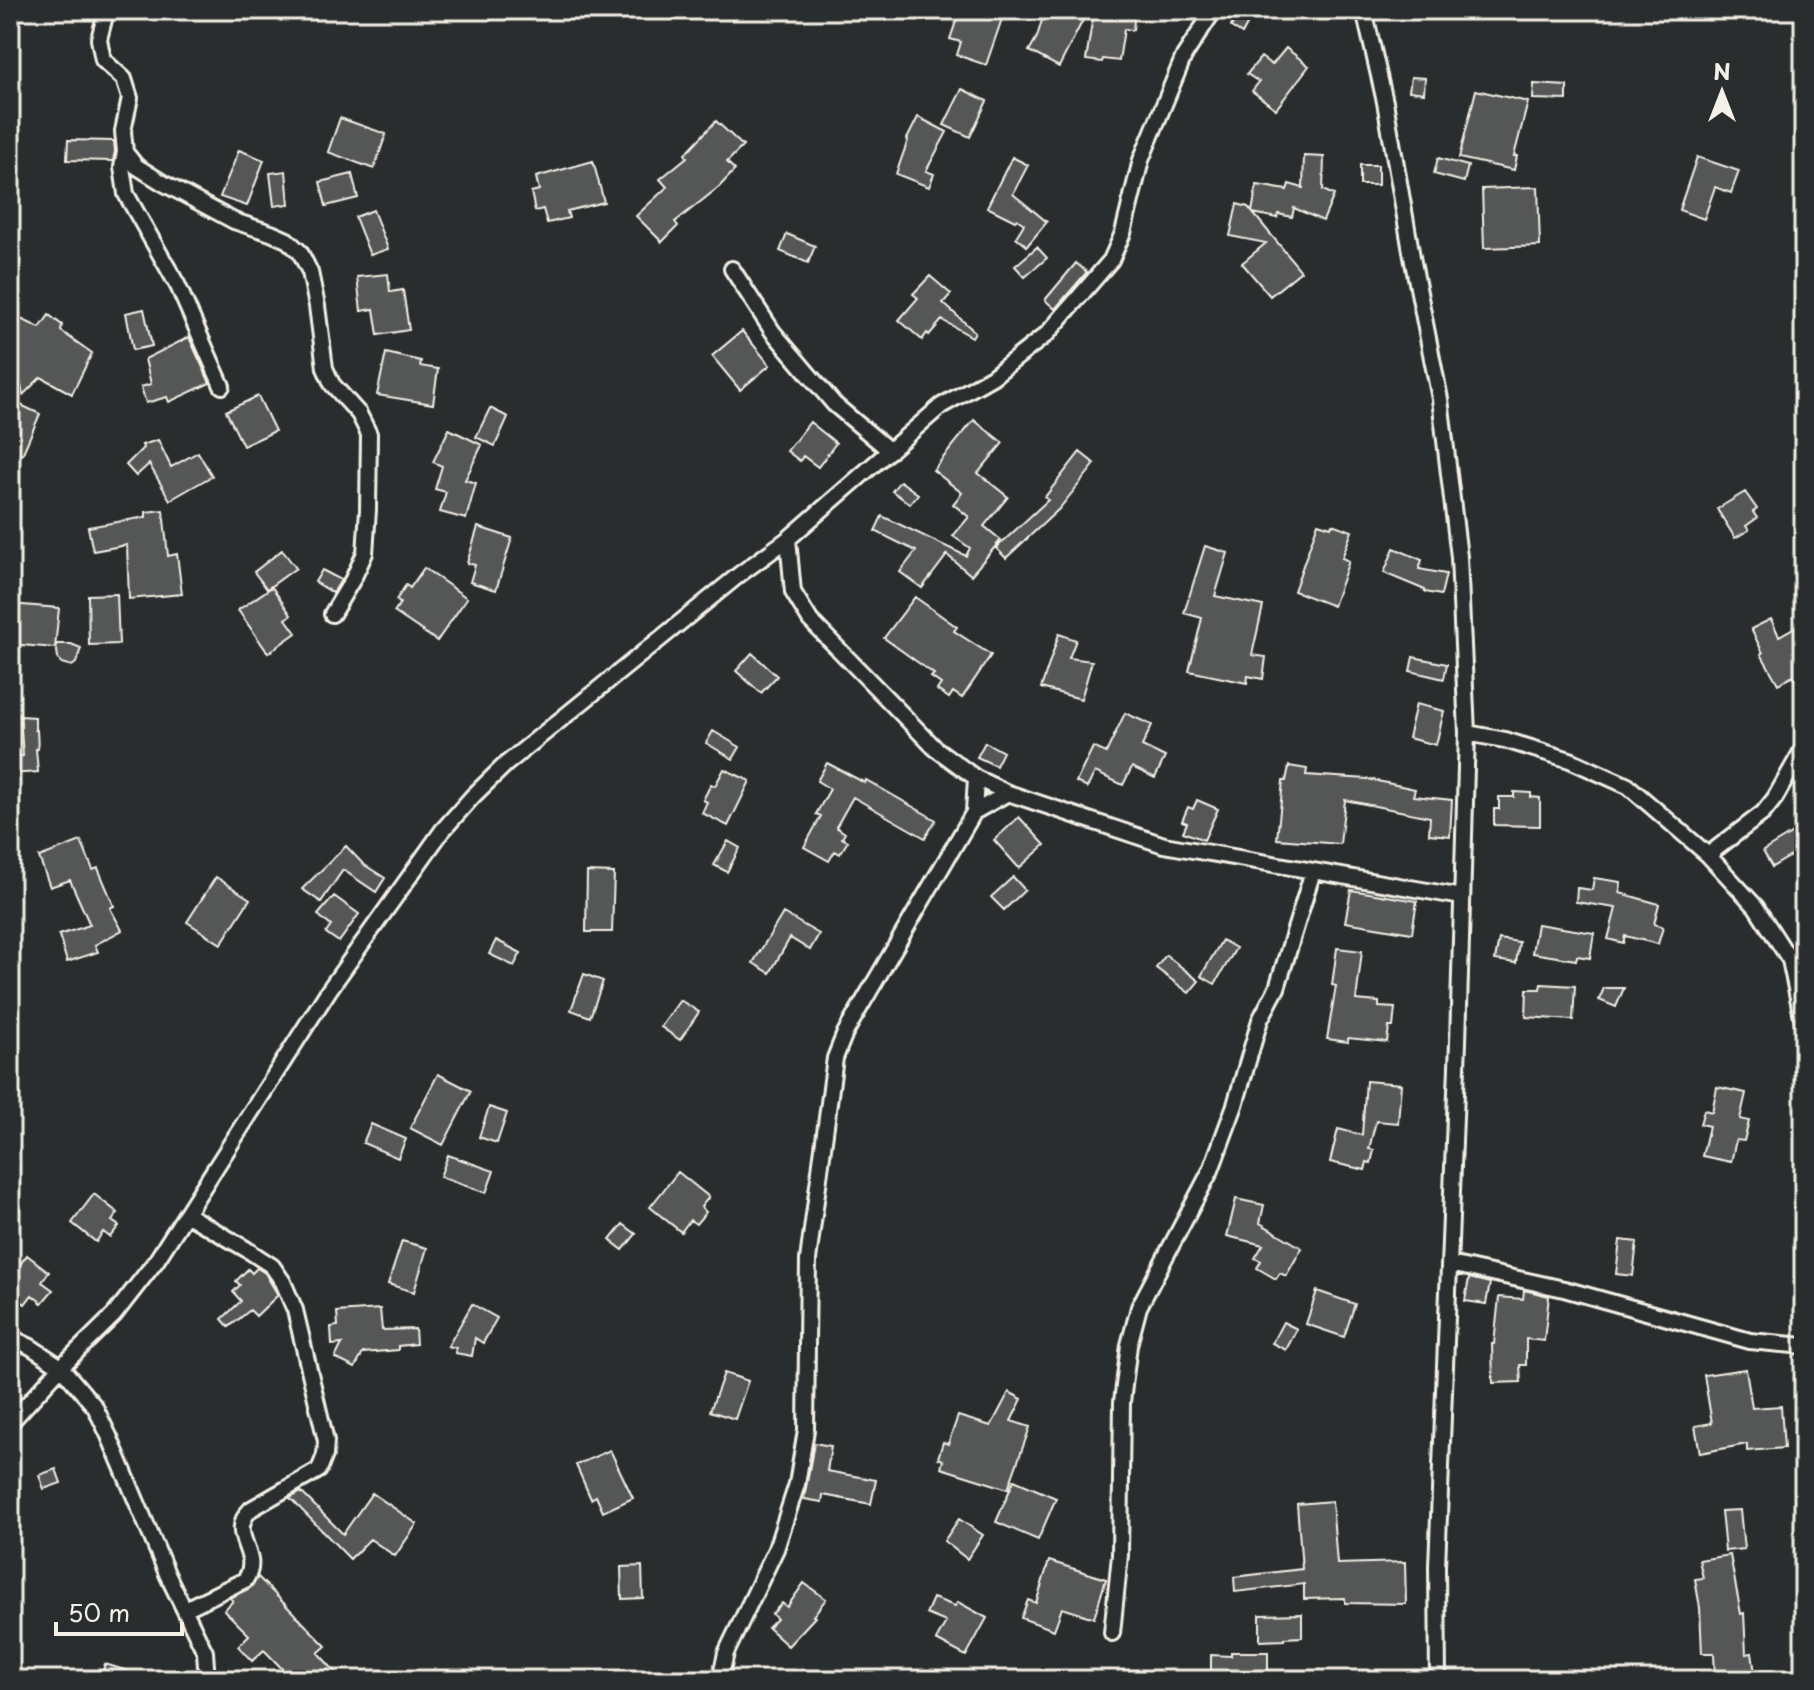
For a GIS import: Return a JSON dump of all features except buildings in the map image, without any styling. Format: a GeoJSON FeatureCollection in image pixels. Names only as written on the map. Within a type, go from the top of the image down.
{"type":"FeatureCollection","features":[{"type":"Feature","properties":{"kind":"street"},"geometry":{"type":"LineString","coordinates":[[110,10],[105,16],[99,39],[103,60],[124,79],[130,98],[123,131],[125,152],[122,167],[126,194],[178,286],[222,386]]}},
{"type":"Feature","properties":{"kind":"street"},"geometry":{"type":"LineString","coordinates":[[10,1423],[114,1315],[156,1261],[329,990],[442,831],[473,796],[506,764],[740,574],[788,539],[941,406],[992,377],[1047,334],[1111,260],[1123,233],[1141,160],[1184,56],[1214,10]]}},
{"type":"Feature","properties":{"kind":"street"},"geometry":{"type":"LineString","coordinates":[[1364,10],[1385,102],[1440,399],[1459,557],[1467,733],[1437,1566],[1438,1680]]}},
{"type":"Feature","properties":{"kind":"street"},"geometry":{"type":"LineString","coordinates":[[125,152],[136,166],[187,196],[234,221],[287,240],[300,252],[310,272],[325,368],[332,384],[359,414],[369,434],[365,553],[332,614]]}},
{"type":"Feature","properties":{"kind":"street"},"geometry":{"type":"LineString","coordinates":[[732,269],[773,332],[834,404],[890,451]]}},
{"type":"Feature","properties":{"kind":"street"},"geometry":{"type":"LineString","coordinates":[[788,539],[793,592],[810,620],[935,748],[976,778],[1008,793],[1164,845],[1462,897]]}},
{"type":"Feature","properties":{"kind":"street"},"geometry":{"type":"LineString","coordinates":[[1467,733],[1505,740],[1570,760],[1628,786],[1708,855],[1756,907],[1790,960],[1804,973]]}},
{"type":"Feature","properties":{"kind":"street"},"geometry":{"type":"LineString","coordinates":[[1708,855],[1763,813],[1804,747]]}},
{"type":"Feature","properties":{"kind":"street"},"geometry":{"type":"LineString","coordinates":[[720,1680],[726,1653],[776,1549],[797,1484],[806,1430],[808,1260],[835,1058],[845,1033],[974,812],[976,778]]}},
{"type":"Feature","properties":{"kind":"street"},"geometry":{"type":"LineString","coordinates":[[974,812],[1008,793]]}},
{"type":"Feature","properties":{"kind":"street"},"geometry":{"type":"LineString","coordinates":[[1112,1633],[1120,1555],[1122,1402],[1129,1345],[1139,1307],[1211,1170],[1235,1105],[1260,1020],[1277,988],[1313,871]]}},
{"type":"Feature","properties":{"kind":"street"},"geometry":{"type":"LineString","coordinates":[[1790,960],[1804,1026]]}},
{"type":"Feature","properties":{"kind":"street"},"geometry":{"type":"LineString","coordinates":[[185,1609],[245,1580],[251,1564],[240,1526],[243,1517],[251,1509],[319,1470],[326,1441],[295,1310],[283,1282],[272,1266],[186,1214]]}},
{"type":"Feature","properties":{"kind":"street"},"geometry":{"type":"LineString","coordinates":[[1450,1264],[1564,1289],[1750,1341],[1804,1346]]}},
{"type":"Feature","properties":{"kind":"street"},"geometry":{"type":"LineString","coordinates":[[10,1337],[61,1367],[95,1407],[168,1576],[205,1652],[207,1680]]}}]}
